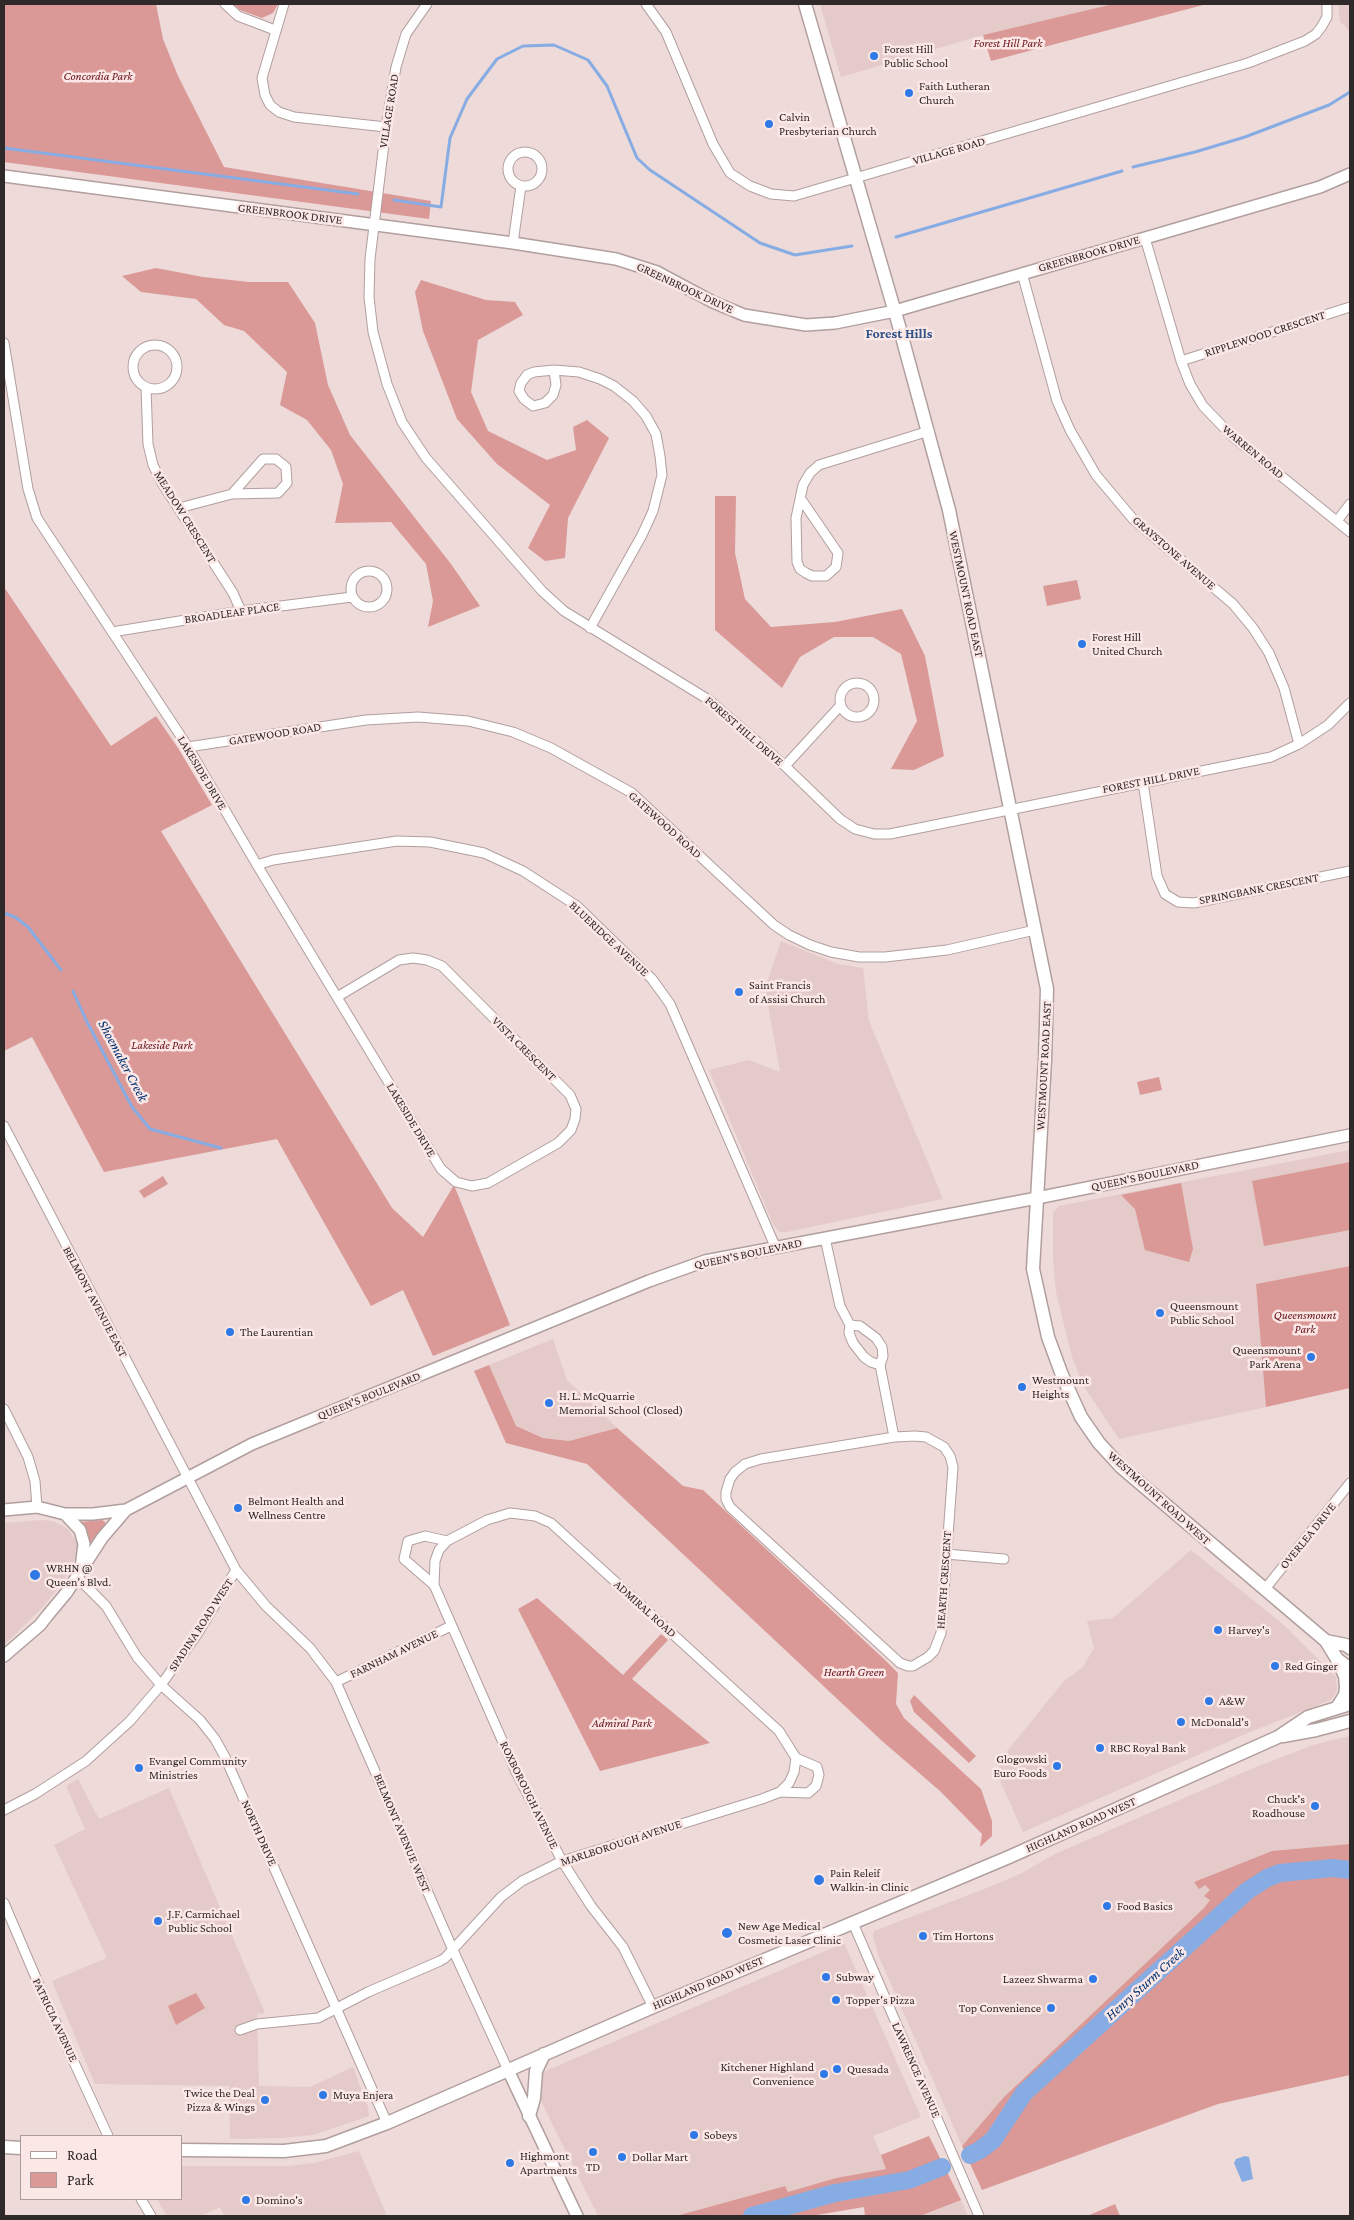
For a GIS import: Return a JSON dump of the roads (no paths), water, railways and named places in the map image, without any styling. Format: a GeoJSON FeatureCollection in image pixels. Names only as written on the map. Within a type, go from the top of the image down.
{"type":"FeatureCollection","features":[{"type":"Feature","properties":{"kind":"main road","name":"WESTMOUNT ROAD EAST"},"geometry":{"type":"LineString","coordinates":[[805,4],[895,311],[949,510],[1047,989],[1048,1002],[1037,1198]]}},
{"type":"Feature","properties":{"kind":"main road","name":"WESTMOUNT ROAD WEST"},"geometry":{"type":"LineString","coordinates":[[1037,1198],[1033,1269],[1048,1337],[1062,1375],[1081,1417],[1099,1443],[1121,1467],[1326,1641],[1337,1659],[1350,1669]]}},
{"type":"Feature","properties":{"kind":"main road","name":"WESTMOUNT ROAD WEST"},"geometry":{"type":"LineString","coordinates":[[1326,1641],[1346,1645],[1350,1648]]}},
{"type":"Feature","properties":{"kind":"main road"},"geometry":{"type":"LineString","coordinates":[[1337,1659],[1345,1676],[1346,1687],[1345,1695],[1337,1708]]}},
{"type":"Feature","properties":{"kind":"main road","name":"HIGHLAND ROAD WEST"},"geometry":{"type":"LineString","coordinates":[[182,2150],[284,2152],[326,2146],[387,2123],[544,2054],[1009,1857],[1278,1737],[1308,1717],[1350,1704]]}},
{"type":"Feature","properties":{"kind":"main road","name":"HIGHLAND ROAD WEST"},"geometry":{"type":"LineString","coordinates":[[1278,1737],[1350,1721]]}},
{"type":"Feature","properties":{"kind":"main road"},"geometry":{"type":"LineString","coordinates":[[529,2116],[534,2098],[536,2071],[544,2054]]}},
{"type":"Feature","properties":{"kind":"main road"},"geometry":{"type":"LineString","coordinates":[[4,2147],[20,2148]]}},
{"type":"Feature","properties":{"kind":"street"},"geometry":{"type":"LineString","coordinates":[[224,4],[238,16],[275,30]]}},
{"type":"Feature","properties":{"kind":"street"},"geometry":{"type":"LineString","coordinates":[[284,4],[262,78],[265,95],[270,105],[279,112],[294,116],[386,127]]}},
{"type":"Feature","properties":{"kind":"street","name":"VILLAGE ROAD"},"geometry":{"type":"LineString","coordinates":[[374,225],[386,127],[396,67],[406,34],[427,4]]}},
{"type":"Feature","properties":{"kind":"street","name":"VILLAGE ROAD"},"geometry":{"type":"LineString","coordinates":[[646,4],[666,32],[713,144],[730,173],[750,186],[771,194],[794,196],[1256,60],[1306,41],[1316,34],[1326,17],[1326,4]]}},
{"type":"Feature","properties":{"kind":"street"},"geometry":{"type":"LineString","coordinates":[[523,151],[538,157],[541,162],[542,174],[534,184],[522,186],[510,178],[507,167],[513,156],[523,151]]}},
{"type":"Feature","properties":{"kind":"street","name":"GREENBROOK DRIVE"},"geometry":{"type":"LineString","coordinates":[[4,176],[513,243],[616,259],[657,272],[713,302],[744,315],[776,322],[806,325],[835,323],[895,311],[1320,187],[1350,174]]}},
{"type":"Feature","properties":{"kind":"street"},"geometry":{"type":"LineString","coordinates":[[513,243],[522,186]]}},
{"type":"Feature","properties":{"kind":"street","name":"FOREST HILL DRIVE"},"geometry":{"type":"LineString","coordinates":[[374,225],[370,259],[369,297],[373,332],[387,384],[402,422],[426,458],[542,591],[564,611],[709,700],[785,766],[840,819],[855,829],[874,834],[890,834],[1011,808],[1271,757],[1299,744],[1328,725],[1350,704]]}},
{"type":"Feature","properties":{"kind":"street","name":"WARREN ROAD"},"geometry":{"type":"LineString","coordinates":[[1145,238],[1180,361],[1190,384],[1203,406],[1232,436],[1350,532]]}},
{"type":"Feature","properties":{"kind":"street","name":"GRAYSTONE AVENUE"},"geometry":{"type":"LineString","coordinates":[[1022,273],[1057,401],[1070,430],[1096,475],[1134,519],[1233,604],[1253,628],[1269,653],[1284,688],[1299,744]]}},
{"type":"Feature","properties":{"kind":"street","name":"RIPPLEWOOD CRESCENT"},"geometry":{"type":"LineString","coordinates":[[1180,361],[1350,306]]}},
{"type":"Feature","properties":{"kind":"street","name":"LAKESIDE DRIVE"},"geometry":{"type":"LineString","coordinates":[[4,343],[28,489],[37,518],[188,747],[441,1169],[456,1182]]}},
{"type":"Feature","properties":{"kind":"street"},"geometry":{"type":"LineString","coordinates":[[156,344],[163,346],[174,356],[177,369],[175,377],[165,387],[153,390],[146,388],[136,380],[133,373],[134,357],[146,346],[156,344]]}},
{"type":"Feature","properties":{"kind":"street"},"geometry":{"type":"LineString","coordinates":[[554,370],[556,384],[553,395],[545,403],[533,406],[524,399],[519,391],[521,383],[527,375],[543,370],[554,370],[579,372],[600,379],[614,386],[627,396],[646,416],[656,434],[660,456],[662,475],[653,510],[642,535],[590,628]]}},
{"type":"Feature","properties":{"kind":"street","name":"MEADOW CRESCENT"},"geometry":{"type":"LineString","coordinates":[[146,388],[148,444],[153,466],[242,611]]}},
{"type":"Feature","properties":{"kind":"street"},"geometry":{"type":"LineString","coordinates":[[800,499],[838,553],[836,566],[826,576],[812,576],[800,569],[797,562],[796,518],[800,499],[803,485],[810,473],[819,465],[929,431]]}},
{"type":"Feature","properties":{"kind":"street"},"geometry":{"type":"LineString","coordinates":[[179,508],[232,494],[278,493],[287,482],[286,466],[276,459],[263,459],[232,494]]}},
{"type":"Feature","properties":{"kind":"street"},"geometry":{"type":"LineString","coordinates":[[1337,521],[1350,504]]}},
{"type":"Feature","properties":{"kind":"street","name":"BROADLEAF PLACE"},"geometry":{"type":"LineString","coordinates":[[363,571],[378,573],[386,581],[386,595],[379,604],[364,606],[356,602],[352,597],[350,585],[353,579],[363,571]]}},
{"type":"Feature","properties":{"kind":"street","name":"BROADLEAF PLACE"},"geometry":{"type":"LineString","coordinates":[[112,632],[242,611],[352,597]]}},
{"type":"Feature","properties":{"kind":"street"},"geometry":{"type":"LineString","coordinates":[[785,766],[840,706]]}},
{"type":"Feature","properties":{"kind":"street","name":"GATEWOOD ROAD"},"geometry":{"type":"LineString","coordinates":[[188,747],[366,720],[418,717],[468,721],[513,732],[543,745],[632,793],[774,925],[810,945],[830,952],[859,957],[885,957],[947,950],[1035,930]]}},
{"type":"Feature","properties":{"kind":"street","name":"SPRINGBANK CRESCENT"},"geometry":{"type":"LineString","coordinates":[[1144,782],[1157,876],[1165,894],[1178,902],[1194,902],[1350,871]]}},
{"type":"Feature","properties":{"kind":"street","name":"BLUERIDGE AVENUE"},"geometry":{"type":"LineString","coordinates":[[257,865],[273,860],[397,841],[430,842],[484,853],[523,871],[577,906],[652,979],[670,1004],[775,1246]]}},
{"type":"Feature","properties":{"kind":"street","name":"VISTA CRESCENT"},"geometry":{"type":"LineString","coordinates":[[337,997],[399,960],[413,958],[427,960],[442,966],[570,1095],[576,1109],[575,1119],[571,1130],[558,1143],[488,1183],[472,1186],[456,1182]]}},
{"type":"Feature","properties":{"kind":"street","name":"BELMONT AVENUE EAST"},"geometry":{"type":"LineString","coordinates":[[4,1126],[187,1477]]}},
{"type":"Feature","properties":{"kind":"street","name":"QUEEN'S BOULEVARD"},"geometry":{"type":"LineString","coordinates":[[4,1656],[40,1625],[79,1574],[102,1538],[126,1510],[252,1444],[649,1281],[705,1261],[775,1246],[1037,1198],[1350,1135]]}},
{"type":"Feature","properties":{"kind":"street"},"geometry":{"type":"LineString","coordinates":[[825,1238],[840,1306],[850,1326],[850,1333],[858,1352],[871,1362],[880,1365]]}},
{"type":"Feature","properties":{"kind":"street"},"geometry":{"type":"LineString","coordinates":[[850,1326],[860,1326],[876,1338],[882,1347],[883,1356],[880,1365],[894,1437]]}},
{"type":"Feature","properties":{"kind":"street"},"geometry":{"type":"LineString","coordinates":[[4,1409],[28,1457],[35,1481],[37,1507]]}},
{"type":"Feature","properties":{"kind":"street","name":"HEARTH CRESCENT"},"geometry":{"type":"LineString","coordinates":[[894,1437],[926,1438],[944,1447],[950,1456],[953,1468],[946,1554],[939,1641],[928,1657],[913,1666],[908,1666],[900,1663],[730,1506],[726,1499],[730,1479],[745,1464],[761,1459],[894,1437]]}},
{"type":"Feature","properties":{"kind":"street","name":"BELMONT AVENUE WEST"},"geometry":{"type":"LineString","coordinates":[[187,1477],[236,1570],[266,1606],[310,1648],[336,1682],[453,1950],[576,2216]]}},
{"type":"Feature","properties":{"kind":"street","name":"OVERLEA DRIVE"},"geometry":{"type":"LineString","coordinates":[[1265,1589],[1350,1483]]}},
{"type":"Feature","properties":{"kind":"street","name":"QUEEN'S BOULEVARD"},"geometry":{"type":"LineString","coordinates":[[4,1510],[37,1507],[65,1514],[93,1514],[126,1510]]}},
{"type":"Feature","properties":{"kind":"street","name":"ADMIRAL ROAD"},"geometry":{"type":"LineString","coordinates":[[447,1541],[502,1514],[520,1513],[536,1516],[551,1523],[779,1731],[796,1758]]}},
{"type":"Feature","properties":{"kind":"street"},"geometry":{"type":"LineString","coordinates":[[65,1514],[80,1530],[84,1544],[79,1574]]}},
{"type":"Feature","properties":{"kind":"street"},"geometry":{"type":"LineString","coordinates":[[434,1585],[404,1559],[408,1541],[426,1536],[447,1541],[439,1550],[435,1561],[434,1585],[451,1626]]}},
{"type":"Feature","properties":{"kind":"street"},"geometry":{"type":"LineString","coordinates":[[946,1554],[1004,1559]]}},
{"type":"Feature","properties":{"kind":"street","name":"SPADINA ROAD WEST"},"geometry":{"type":"LineString","coordinates":[[4,1810],[35,1794],[86,1761],[130,1721],[161,1684],[198,1634],[236,1570]]}},
{"type":"Feature","properties":{"kind":"street","name":"NORTH DRIVE"},"geometry":{"type":"LineString","coordinates":[[79,1574],[106,1606],[137,1657],[161,1684],[200,1720],[215,1739],[225,1757],[337,2007],[387,2123]]}},
{"type":"Feature","properties":{"kind":"street","name":"FARNHAM AVENUE"},"geometry":{"type":"LineString","coordinates":[[336,1682],[451,1626]]}},
{"type":"Feature","properties":{"kind":"street","name":"ROXBOROUGH AVENUE"},"geometry":{"type":"LineString","coordinates":[[451,1626],[516,1772],[562,1860],[591,1906],[623,1947],[654,2007]]}},
{"type":"Feature","properties":{"kind":"street","name":"MARLBOROUGH AVENUE"},"geometry":{"type":"LineString","coordinates":[[240,2030],[257,2024],[318,2018],[337,2007],[440,1961],[453,1950],[501,1897],[522,1881],[562,1860],[780,1792],[808,1793],[816,1786],[819,1775],[817,1767],[796,1758],[794,1772],[789,1783],[780,1792]]}},
{"type":"Feature","properties":{"kind":"street","name":"PATRICIA AVENUE"},"geometry":{"type":"LineString","coordinates":[[4,1903],[45,1999],[108,2135]]}},
{"type":"Feature","properties":{"kind":"street","name":"LAWRENCE AVENUE"},"geometry":{"type":"LineString","coordinates":[[853,1923],[979,2216]]}},
{"type":"Feature","properties":{"kind":"street"},"geometry":{"type":"LineString","coordinates":[[142,2200],[151,2216]]}},
{"type":"Feature","properties":{"kind":"water"},"geometry":{"type":"Polygon","coordinates":[[[1245,2156],[1249,2157],[1253,2179],[1242,2182],[1234,2163],[1236,2159],[1245,2156]]]}},
{"type":"Feature","properties":{"kind":"waterway"},"geometry":{"type":"LineString","coordinates":[[394,200],[441,207],[450,138],[467,99],[497,59],[523,46],[554,45],[588,60],[607,86],[637,158],[650,170],[760,243],[795,255],[852,246]]}},
{"type":"Feature","properties":{"kind":"waterway"},"geometry":{"type":"LineString","coordinates":[[1133,167],[1195,152],[1245,137],[1329,105],[1350,92]]}},
{"type":"Feature","properties":{"kind":"waterway"},"geometry":{"type":"LineString","coordinates":[[4,148],[358,194]]}},
{"type":"Feature","properties":{"kind":"waterway"},"geometry":{"type":"LineString","coordinates":[[896,237],[1122,171]]}},
{"type":"Feature","properties":{"kind":"waterway","name":"Shoemaker Creek"},"geometry":{"type":"LineString","coordinates":[[4,913],[15,917],[28,927],[61,970]]}},
{"type":"Feature","properties":{"kind":"waterway","name":"Shoemaker Creek"},"geometry":{"type":"LineString","coordinates":[[73,991],[87,1022],[132,1107],[150,1129],[221,1148]]}},
{"type":"Feature","properties":{"kind":"waterway","name":"Henry Sturm Creek"},"geometry":{"type":"LineString","coordinates":[[970,2155],[993,2140],[1024,2093],[1247,1891],[1267,1878],[1280,1873],[1333,1868],[1350,1870]]}},
{"type":"Feature","properties":{"kind":"waterway","name":"Henry Sturm Creek"},"geometry":{"type":"LineString","coordinates":[[752,2216],[835,2193],[909,2180],[942,2167]]}},
{"type":"Feature","properties":{"kind":"place","name":"Forest Hill Public School"},"geometry":{"type":"Point","coordinates":[874,56]}},
{"type":"Feature","properties":{"kind":"place","name":"Faith Lutheran Church"},"geometry":{"type":"Point","coordinates":[909,93]}},
{"type":"Feature","properties":{"kind":"place","name":"Calvin Presbyterian Church"},"geometry":{"type":"Point","coordinates":[769,124]}},
{"type":"Feature","properties":{"kind":"place","name":"Forest Hill United Church"},"geometry":{"type":"Point","coordinates":[1082,644]}},
{"type":"Feature","properties":{"kind":"place","name":"Saint Francis of Assisi Church"},"geometry":{"type":"Point","coordinates":[739,992]}},
{"type":"Feature","properties":{"kind":"place","name":"Queensmount Public School"},"geometry":{"type":"Point","coordinates":[1160,1313]}},
{"type":"Feature","properties":{"kind":"place","name":"The Laurentian"},"geometry":{"type":"Point","coordinates":[230,1332]}},
{"type":"Feature","properties":{"kind":"place","name":"Queensmount Park Arena"},"geometry":{"type":"Point","coordinates":[1311,1357]}},
{"type":"Feature","properties":{"kind":"place","name":"Westmount Heights"},"geometry":{"type":"Point","coordinates":[1022,1387]}},
{"type":"Feature","properties":{"kind":"place","name":"H. L. McQuarrie Memorial School (Closed)"},"geometry":{"type":"Point","coordinates":[549,1403]}},
{"type":"Feature","properties":{"kind":"place","name":"Belmont Health and Wellness Centre"},"geometry":{"type":"Point","coordinates":[238,1508]}},
{"type":"Feature","properties":{"kind":"place","name":"WRHN @ Queen’s Blvd."},"geometry":{"type":"Point","coordinates":[35,1575]}},
{"type":"Feature","properties":{"kind":"place","name":"Harvey's"},"geometry":{"type":"Point","coordinates":[1218,1630]}},
{"type":"Feature","properties":{"kind":"place","name":"Red Ginger"},"geometry":{"type":"Point","coordinates":[1275,1666]}},
{"type":"Feature","properties":{"kind":"place","name":"A&W"},"geometry":{"type":"Point","coordinates":[1209,1701]}},
{"type":"Feature","properties":{"kind":"place","name":"McDonald's"},"geometry":{"type":"Point","coordinates":[1181,1722]}},
{"type":"Feature","properties":{"kind":"place","name":"RBC Royal Bank"},"geometry":{"type":"Point","coordinates":[1100,1748]}},
{"type":"Feature","properties":{"kind":"place","name":"Glogowski Euro Foods"},"geometry":{"type":"Point","coordinates":[1057,1766]}},
{"type":"Feature","properties":{"kind":"place","name":"Evangel Community Ministries"},"geometry":{"type":"Point","coordinates":[139,1768]}},
{"type":"Feature","properties":{"kind":"place","name":"Chuck's Roadhouse"},"geometry":{"type":"Point","coordinates":[1315,1806]}},
{"type":"Feature","properties":{"kind":"place","name":"Pain Releif Walkin-in Clinic"},"geometry":{"type":"Point","coordinates":[819,1880]}},
{"type":"Feature","properties":{"kind":"place","name":"Food Basics"},"geometry":{"type":"Point","coordinates":[1107,1906]}},
{"type":"Feature","properties":{"kind":"place","name":"J.F. Carmichael Public School"},"geometry":{"type":"Point","coordinates":[158,1921]}},
{"type":"Feature","properties":{"kind":"place","name":"New Age Medical Cosmetic Laser Clinic"},"geometry":{"type":"Point","coordinates":[727,1933]}},
{"type":"Feature","properties":{"kind":"place","name":"Tim Hortons"},"geometry":{"type":"Point","coordinates":[923,1936]}},
{"type":"Feature","properties":{"kind":"place","name":"Subway"},"geometry":{"type":"Point","coordinates":[826,1977]}},
{"type":"Feature","properties":{"kind":"place","name":"Lazeez Shwarma"},"geometry":{"type":"Point","coordinates":[1093,1979]}},
{"type":"Feature","properties":{"kind":"place","name":"Topper's Pizza"},"geometry":{"type":"Point","coordinates":[836,2000]}},
{"type":"Feature","properties":{"kind":"place","name":"Top Convenience"},"geometry":{"type":"Point","coordinates":[1051,2008]}},
{"type":"Feature","properties":{"kind":"place","name":"Quesada"},"geometry":{"type":"Point","coordinates":[837,2069]}},
{"type":"Feature","properties":{"kind":"place","name":"Kitchener Highland Convenience"},"geometry":{"type":"Point","coordinates":[824,2074]}},
{"type":"Feature","properties":{"kind":"place","name":"Muya Enjera"},"geometry":{"type":"Point","coordinates":[323,2095]}},
{"type":"Feature","properties":{"kind":"place","name":"Twice the Deal Pizza & Wings"},"geometry":{"type":"Point","coordinates":[265,2100]}},
{"type":"Feature","properties":{"kind":"place","name":"Sobeys"},"geometry":{"type":"Point","coordinates":[694,2135]}},
{"type":"Feature","properties":{"kind":"place","name":"TD"},"geometry":{"type":"Point","coordinates":[593,2152]}},
{"type":"Feature","properties":{"kind":"place","name":"Dollar Mart"},"geometry":{"type":"Point","coordinates":[622,2157]}},
{"type":"Feature","properties":{"kind":"place","name":"Highmont Apartments"},"geometry":{"type":"Point","coordinates":[510,2163]}},
{"type":"Feature","properties":{"kind":"place","name":"Domino's"},"geometry":{"type":"Point","coordinates":[246,2200]}},
{"type":"Feature","properties":{"kind":"district","name":"Forest Hills"},"geometry":{"type":"Point","coordinates":[899,334]}},
{"type":"Feature","properties":{"kind":"park label","name":"Forest Hill Park"},"geometry":{"type":"Point","coordinates":[1008,43]}},
{"type":"Feature","properties":{"kind":"park label","name":"Concordia Park"},"geometry":{"type":"Point","coordinates":[98,76]}},
{"type":"Feature","properties":{"kind":"park label","name":"Lakeside Park"},"geometry":{"type":"Point","coordinates":[162,1045]}},
{"type":"Feature","properties":{"kind":"park label","name":"Queensmount Park"},"geometry":{"type":"Point","coordinates":[1305,1322]}},
{"type":"Feature","properties":{"kind":"park label","name":"Hearth Green"},"geometry":{"type":"Point","coordinates":[854,1672]}},
{"type":"Feature","properties":{"kind":"park label","name":"Admiral Park"},"geometry":{"type":"Point","coordinates":[622,1723]}}]}
